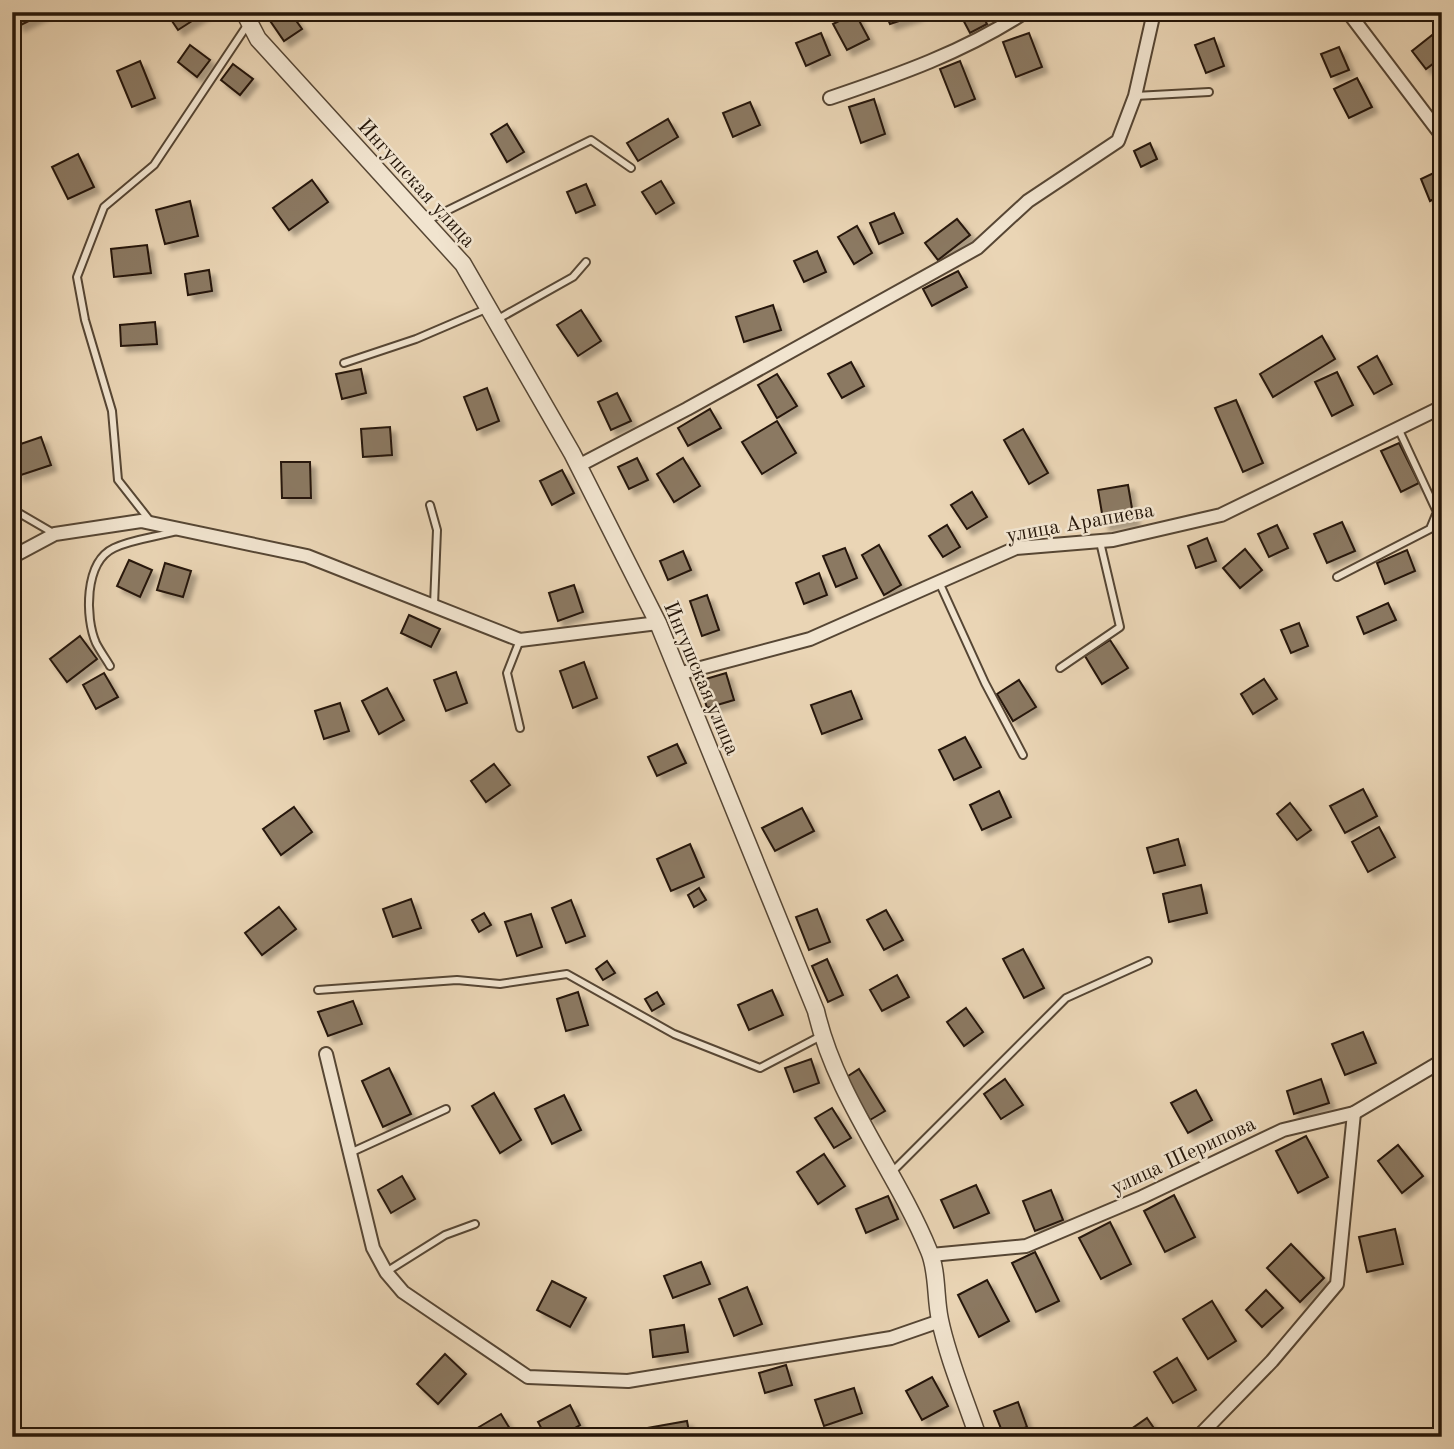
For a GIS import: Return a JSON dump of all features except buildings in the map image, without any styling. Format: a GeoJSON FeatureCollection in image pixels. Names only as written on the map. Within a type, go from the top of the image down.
{"type":"FeatureCollection","features":[{"type":"Feature","properties":{"kind":"street"},"geometry":{"type":"LineString","coordinates":[[830,98],[918,68],[989,36],[1025,12]]}},
{"type":"Feature","properties":{"kind":"street"},"geometry":{"type":"LineString","coordinates":[[578,466],[687,409],[977,248],[1028,201],[1118,141],[1135,96],[1154,12]]}},
{"type":"Feature","properties":{"kind":"street"},"geometry":{"type":"LineString","coordinates":[[1349,12],[1442,136]]}},
{"type":"Feature","properties":{"kind":"street","name":"Ингушская улица"},"geometry":{"type":"LineString","coordinates":[[246,17],[258,39],[463,264],[578,466],[658,623],[816,1011],[821,1035],[838,1077],[892,1172],[931,1255],[940,1321],[978,1437]]}},
{"type":"Feature","properties":{"kind":"street","name":"улица Арапиева"},"geometry":{"type":"LineString","coordinates":[[678,674],[810,639],[1016,548],[1100,541],[1221,514],[1442,407]]}},
{"type":"Feature","properties":{"kind":"street"},"geometry":{"type":"LineString","coordinates":[[12,557],[55,534],[141,521],[307,556],[520,640],[658,623]]}},
{"type":"Feature","properties":{"kind":"street"},"geometry":{"type":"LineString","coordinates":[[326,1054],[352,1152],[373,1248],[386,1272],[403,1292],[528,1377],[628,1381],[891,1338],[940,1321]]}},
{"type":"Feature","properties":{"kind":"street","name":"улица Шерипова"},"geometry":{"type":"LineString","coordinates":[[931,1255],[1026,1246],[1142,1197],[1283,1130],[1354,1113],[1442,1062]]}},
{"type":"Feature","properties":{"kind":"street"},"geometry":{"type":"LineString","coordinates":[[1198,1437],[1272,1362],[1337,1284],[1354,1113]]}},
{"type":"Feature","properties":{"kind":"lane"},"geometry":{"type":"LineString","coordinates":[[152,523],[118,480],[112,411],[85,320],[77,277],[104,207],[154,165],[246,17]]}},
{"type":"Feature","properties":{"kind":"lane"},"geometry":{"type":"LineString","coordinates":[[1135,96],[1209,92]]}},
{"type":"Feature","properties":{"kind":"lane"},"geometry":{"type":"LineString","coordinates":[[425,222],[591,139],[631,168]]}},
{"type":"Feature","properties":{"kind":"lane"},"geometry":{"type":"LineString","coordinates":[[344,363],[492,314],[573,277],[586,262]]}},
{"type":"Feature","properties":{"kind":"lane"},"geometry":{"type":"LineString","coordinates":[[1337,577],[1430,529],[1437,512],[1398,428]]}},
{"type":"Feature","properties":{"kind":"lane"},"geometry":{"type":"LineString","coordinates":[[430,505],[437,530],[434,605]]}},
{"type":"Feature","properties":{"kind":"lane"},"geometry":{"type":"LineString","coordinates":[[12,509],[55,534]]}},
{"type":"Feature","properties":{"kind":"lane"},"geometry":{"type":"LineString","coordinates":[[110,666],[96,642],[90,617],[92,579],[100,561],[115,548],[186,529]]}},
{"type":"Feature","properties":{"kind":"lane"},"geometry":{"type":"LineString","coordinates":[[1060,668],[1120,627],[1100,541]]}},
{"type":"Feature","properties":{"kind":"lane"},"geometry":{"type":"LineString","coordinates":[[939,582],[985,683],[1023,754]]}},
{"type":"Feature","properties":{"kind":"lane"},"geometry":{"type":"LineString","coordinates":[[520,640],[507,673],[520,728]]}},
{"type":"Feature","properties":{"kind":"lane"},"geometry":{"type":"LineString","coordinates":[[892,1172],[1066,998],[1148,961]]}},
{"type":"Feature","properties":{"kind":"lane"},"geometry":{"type":"LineString","coordinates":[[318,990],[457,980],[500,984],[567,974],[674,1034],[760,1068],[821,1035]]}},
{"type":"Feature","properties":{"kind":"lane"},"geometry":{"type":"LineString","coordinates":[[352,1152],[446,1109]]}},
{"type":"Feature","properties":{"kind":"lane"},"geometry":{"type":"LineString","coordinates":[[386,1272],[445,1236],[475,1224]]}}]}
